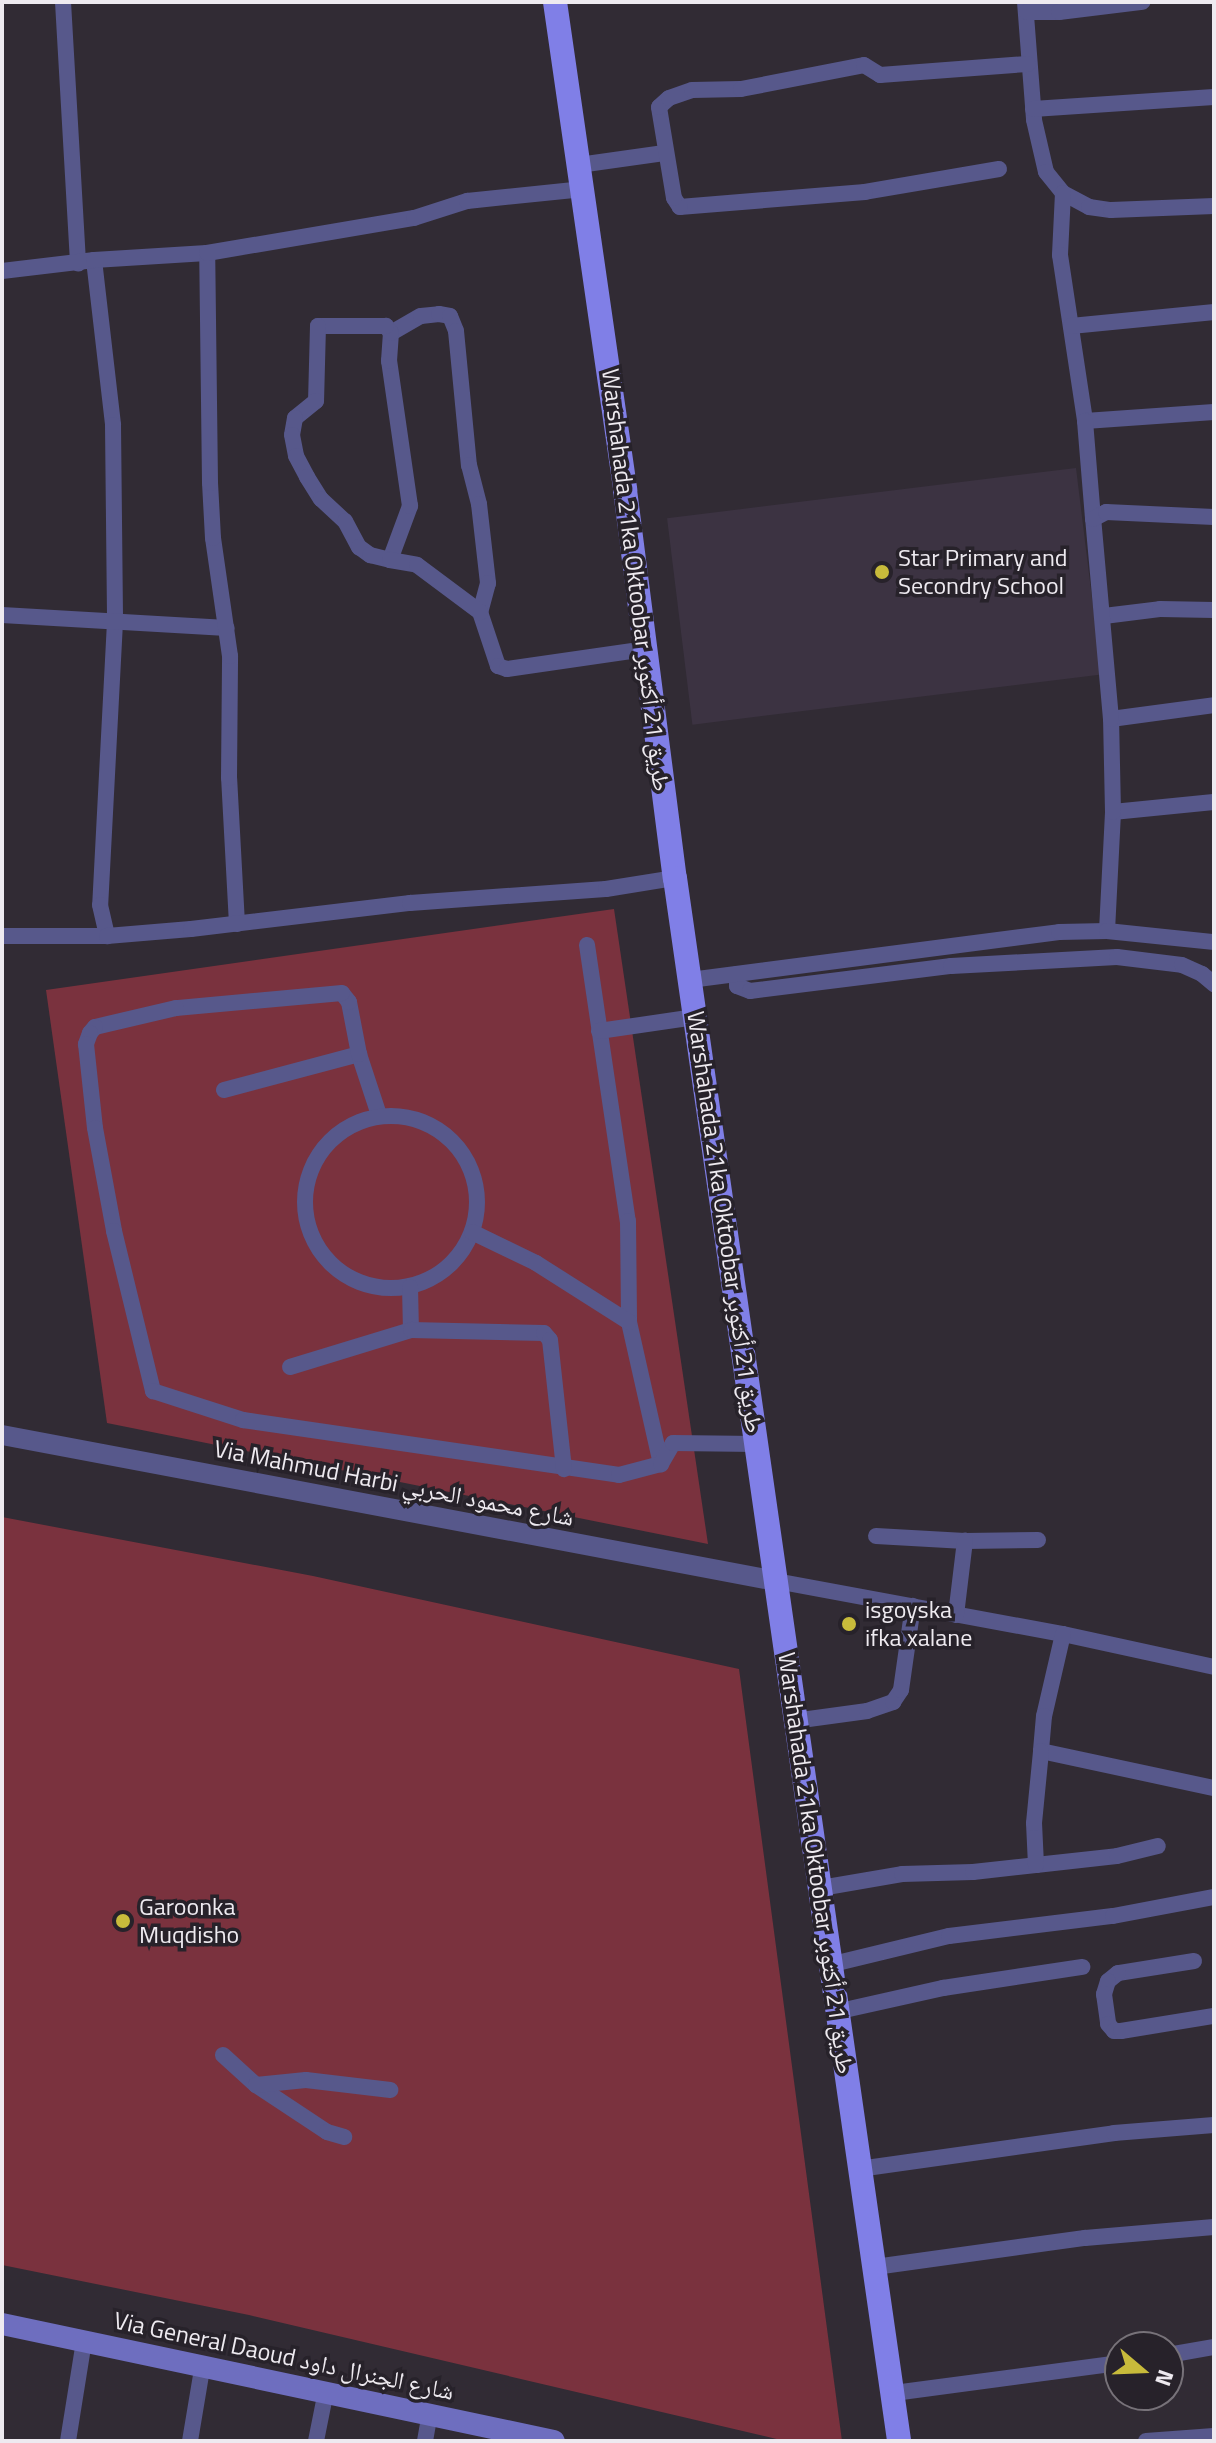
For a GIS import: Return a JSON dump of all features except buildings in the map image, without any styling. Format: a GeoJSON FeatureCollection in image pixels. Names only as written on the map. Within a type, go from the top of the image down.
{"type":"FeatureCollection","features":[{"type":"Feature","properties":{"kind":"main road","name":"Warshahada 21ka Oktoobar طريق 21 أكتوبر"},"geometry":{"type":"LineString","coordinates":[[555,2],[675,878],[794,1721],[840,2011],[859,2169],[899,2441]]}},
{"type":"Feature","properties":{"kind":"main road","name":"Via General Daoud شارع الجنرال داود"},"geometry":{"type":"LineString","coordinates":[[2,2324],[202,2369],[430,2412],[554,2441]]}},
{"type":"Feature","properties":{"kind":"street"},"geometry":{"type":"LineString","coordinates":[[63,2],[86,262],[113,425],[115,622],[100,905],[107,936]]}},
{"type":"Feature","properties":{"kind":"street"},"geometry":{"type":"LineString","coordinates":[[1142,2],[1059,12],[1026,7],[1033,109],[1046,172],[1063,193],[1089,207],[1111,210],[1214,206]]}},
{"type":"Feature","properties":{"kind":"street"},"geometry":{"type":"LineString","coordinates":[[999,169],[865,192],[680,207],[674,198],[664,153],[659,107],[669,98],[692,90],[741,89],[864,65],[880,75],[1028,64]]}},
{"type":"Feature","properties":{"kind":"street"},"geometry":{"type":"LineString","coordinates":[[1033,109],[1214,97]]}},
{"type":"Feature","properties":{"kind":"street"},"geometry":{"type":"LineString","coordinates":[[2,271],[207,253],[414,218],[467,201],[581,177],[664,153]]}},
{"type":"Feature","properties":{"kind":"street"},"geometry":{"type":"LineString","coordinates":[[1063,193],[1060,255],[1085,421],[1111,719],[1113,812],[1107,931]]}},
{"type":"Feature","properties":{"kind":"street"},"geometry":{"type":"LineString","coordinates":[[207,253],[210,483],[213,538],[227,628],[232,722],[229,778],[237,924]]}},
{"type":"Feature","properties":{"kind":"street"},"geometry":{"type":"LineString","coordinates":[[1071,326],[1214,312]]}},
{"type":"Feature","properties":{"kind":"street"},"geometry":{"type":"LineString","coordinates":[[391,333],[421,316],[439,314],[450,316],[456,331],[469,465],[479,504],[488,583],[480,612],[498,666],[507,669],[645,649]]}},
{"type":"Feature","properties":{"kind":"street"},"geometry":{"type":"LineString","coordinates":[[390,560],[410,506],[389,361],[391,333],[386,326],[318,326],[316,401],[295,418],[292,435],[296,456],[321,499],[337,510],[359,547],[390,560],[417,565],[480,612]]}},
{"type":"Feature","properties":{"kind":"street"},"geometry":{"type":"LineString","coordinates":[[1085,421],[1214,412]]}},
{"type":"Feature","properties":{"kind":"street"},"geometry":{"type":"LineString","coordinates":[[1093,519],[1106,512],[1214,517]]}},
{"type":"Feature","properties":{"kind":"street"},"geometry":{"type":"LineString","coordinates":[[1104,616],[1160,609],[1214,610]]}},
{"type":"Feature","properties":{"kind":"street"},"geometry":{"type":"LineString","coordinates":[[2,615],[227,628]]}},
{"type":"Feature","properties":{"kind":"street"},"geometry":{"type":"LineString","coordinates":[[1111,719],[1214,705]]}},
{"type":"Feature","properties":{"kind":"street"},"geometry":{"type":"LineString","coordinates":[[1113,812],[1214,802]]}},
{"type":"Feature","properties":{"kind":"street"},"geometry":{"type":"LineString","coordinates":[[2,936],[107,936],[410,903],[606,889],[675,878]]}},
{"type":"Feature","properties":{"kind":"street"},"geometry":{"type":"LineString","coordinates":[[690,980],[1059,932],[1107,931],[1214,942]]}},
{"type":"Feature","properties":{"kind":"street"},"geometry":{"type":"LineString","coordinates":[[587,945],[628,1221],[629,1322],[661,1464]]}},
{"type":"Feature","properties":{"kind":"street"},"geometry":{"type":"LineString","coordinates":[[737,974],[737,986],[750,991],[951,966],[1117,957],[1182,965],[1202,974],[1214,984]]}},
{"type":"Feature","properties":{"kind":"street"},"geometry":{"type":"LineString","coordinates":[[379,1115],[359,1054],[349,1002],[336,992],[176,1008],[95,1027],[90,1033],[86,1044],[95,1128],[114,1231],[153,1391],[243,1420],[619,1475],[661,1464],[673,1443],[757,1444]]}},
{"type":"Feature","properties":{"kind":"street"},"geometry":{"type":"LineString","coordinates":[[599,1031],[695,1017]]}},
{"type":"Feature","properties":{"kind":"street"},"geometry":{"type":"LineString","coordinates":[[224,1090],[359,1054]]}},
{"type":"Feature","properties":{"kind":"street"},"geometry":{"type":"LineString","coordinates":[[379,1115],[409,1116],[437,1127],[459,1147],[473,1173],[478,1203],[472,1232],[458,1257],[436,1276],[410,1287],[387,1289],[364,1285],[343,1274],[319,1249],[306,1218],[305,1194],[310,1171],[321,1151],[337,1134],[356,1122],[379,1115]]}},
{"type":"Feature","properties":{"kind":"street"},"geometry":{"type":"LineString","coordinates":[[472,1232],[536,1263],[629,1322]]}},
{"type":"Feature","properties":{"kind":"street"},"geometry":{"type":"LineString","coordinates":[[410,1287],[411,1330]]}},
{"type":"Feature","properties":{"kind":"street"},"geometry":{"type":"LineString","coordinates":[[290,1367],[411,1330],[539,1332],[547,1335],[564,1469]]}},
{"type":"Feature","properties":{"kind":"street","name":"Via Mahmud Harbi شارع محمود الحربي"},"geometry":{"type":"LineString","coordinates":[[2,1435],[776,1581]]}},
{"type":"Feature","properties":{"kind":"street"},"geometry":{"type":"LineString","coordinates":[[876,1536],[965,1541],[1038,1540]]}},
{"type":"Feature","properties":{"kind":"street"},"geometry":{"type":"LineString","coordinates":[[956,1615],[965,1541]]}},
{"type":"Feature","properties":{"kind":"street"},"geometry":{"type":"LineString","coordinates":[[776,1581],[1063,1634],[1214,1667]]}},
{"type":"Feature","properties":{"kind":"street"},"geometry":{"type":"LineString","coordinates":[[794,1721],[867,1711],[893,1702],[901,1690],[913,1606]]}},
{"type":"Feature","properties":{"kind":"street"},"geometry":{"type":"LineString","coordinates":[[1036,1865],[1034,1823],[1044,1716],[1063,1634]]}},
{"type":"Feature","properties":{"kind":"street"},"geometry":{"type":"LineString","coordinates":[[1041,1751],[1214,1788]]}},
{"type":"Feature","properties":{"kind":"street"},"geometry":{"type":"LineString","coordinates":[[821,1888],[902,1874],[1117,1856],[1158,1846]]}},
{"type":"Feature","properties":{"kind":"street"},"geometry":{"type":"LineString","coordinates":[[833,1964],[949,1936],[1113,1916],[1214,1897]]}},
{"type":"Feature","properties":{"kind":"street"},"geometry":{"type":"LineString","coordinates":[[1194,1961],[1118,1973],[1108,1981],[1104,1994],[1108,2024],[1114,2031],[1121,2031],[1214,2016]]}},
{"type":"Feature","properties":{"kind":"street"},"geometry":{"type":"LineString","coordinates":[[840,2011],[943,1988],[1082,1967]]}},
{"type":"Feature","properties":{"kind":"street"},"geometry":{"type":"LineString","coordinates":[[223,2055],[256,2085],[327,2132],[344,2137]]}},
{"type":"Feature","properties":{"kind":"street"},"geometry":{"type":"LineString","coordinates":[[256,2085],[306,2080],[390,2090]]}},
{"type":"Feature","properties":{"kind":"street"},"geometry":{"type":"LineString","coordinates":[[859,2169],[1114,2133],[1214,2125]]}},
{"type":"Feature","properties":{"kind":"street"},"geometry":{"type":"LineString","coordinates":[[875,2267],[1085,2238],[1214,2227]]}},
{"type":"Feature","properties":{"kind":"street"},"geometry":{"type":"LineString","coordinates":[[68,2441],[84,2341]]}},
{"type":"Feature","properties":{"kind":"street"},"geometry":{"type":"LineString","coordinates":[[1184,2352],[1214,2347]]}},
{"type":"Feature","properties":{"kind":"street"},"geometry":{"type":"LineString","coordinates":[[894,2393],[1104,2365]]}},
{"type":"Feature","properties":{"kind":"street"},"geometry":{"type":"LineString","coordinates":[[190,2441],[202,2369]]}},
{"type":"Feature","properties":{"kind":"street"},"geometry":{"type":"LineString","coordinates":[[316,2441],[326,2391]]}},
{"type":"Feature","properties":{"kind":"street"},"geometry":{"type":"LineString","coordinates":[[425,2441],[430,2412]]}},
{"type":"Feature","properties":{"kind":"street"},"geometry":{"type":"LineString","coordinates":[[1146,2441],[1214,2436]]}},
{"type":"Feature","properties":{"kind":"shaded area","name":"Star Primary and Secondry School"},"geometry":{"type":"Polygon","coordinates":[[[1076,468],[1101,674],[692,725],[667,518],[1076,468]]]}},
{"type":"Feature","properties":{"kind":"shaded area"},"geometry":{"type":"Polygon","coordinates":[[[614,909],[708,1544],[107,1423],[46,990],[614,909]]]}},
{"type":"Feature","properties":{"kind":"shaded area"},"geometry":{"type":"Polygon","coordinates":[[[2,1517],[313,1576],[739,1669],[842,2441],[785,2441],[249,2315],[2,2265],[2,1517]]]}},
{"type":"Feature","properties":{"kind":"place","name":"Star Primary and Secondry School"},"geometry":{"type":"Point","coordinates":[882,572]}},
{"type":"Feature","properties":{"kind":"place","name":"isgoyska ifka xalane"},"geometry":{"type":"Point","coordinates":[849,1624]}},
{"type":"Feature","properties":{"kind":"place","name":"Garoonka Muqdisho"},"geometry":{"type":"Point","coordinates":[123,1921]}}]}
